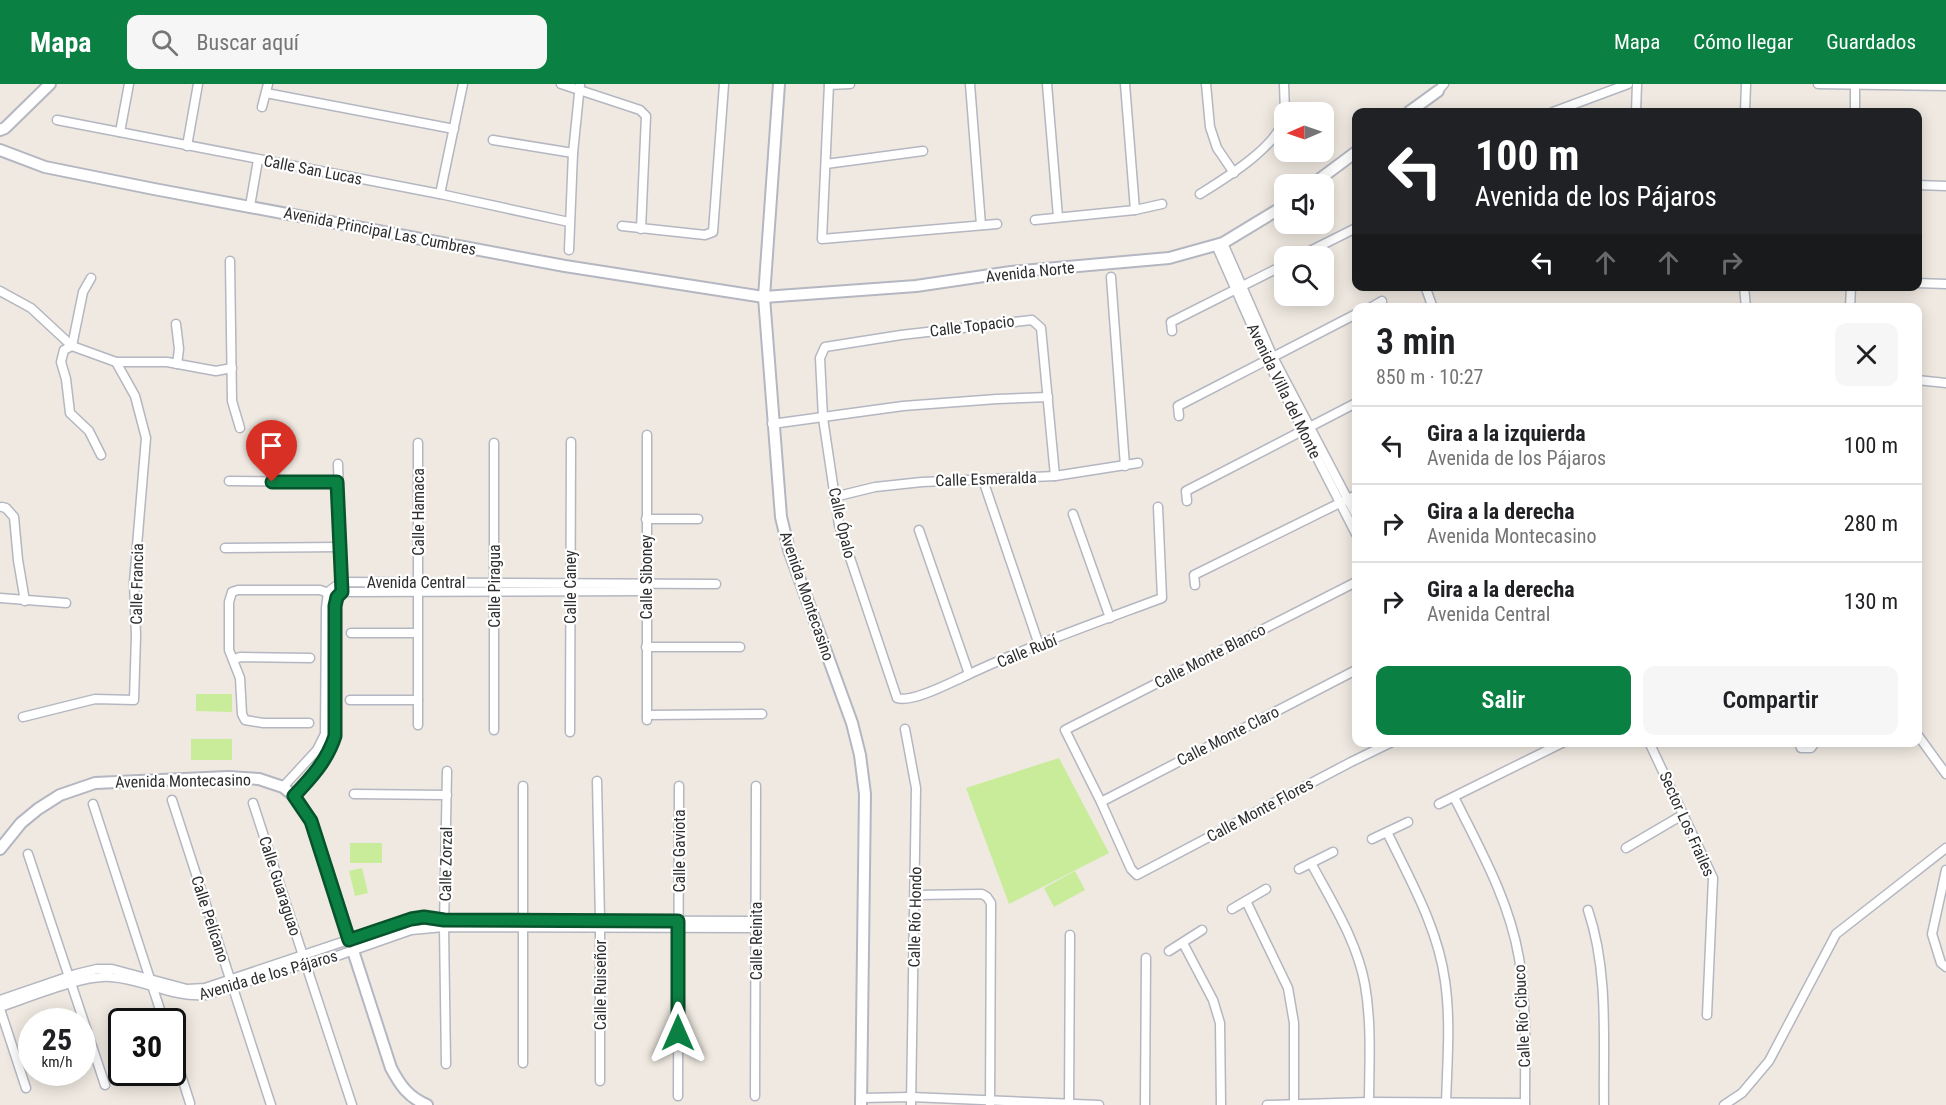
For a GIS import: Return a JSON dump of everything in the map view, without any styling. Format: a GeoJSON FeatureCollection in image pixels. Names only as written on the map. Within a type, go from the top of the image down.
{"type":"FeatureCollection","features":[{"type":"Feature","properties":{"kind":"street"},"geometry":{"type":"LineString","coordinates":[[0,130],[5,128],[50,84]]}},
{"type":"Feature","properties":{"kind":"street"},"geometry":{"type":"LineString","coordinates":[[120,132],[129,84]]}},
{"type":"Feature","properties":{"kind":"street"},"geometry":{"type":"LineString","coordinates":[[187,146],[198,84]]}},
{"type":"Feature","properties":{"kind":"street"},"geometry":{"type":"LineString","coordinates":[[440,194],[463,84]]}},
{"type":"Feature","properties":{"kind":"street"},"geometry":{"type":"LineString","coordinates":[[561,84],[579,87],[640,110],[646,116],[641,229]]}},
{"type":"Feature","properties":{"kind":"street"},"geometry":{"type":"LineString","coordinates":[[622,226],[705,236],[713,232],[724,84]]}},
{"type":"Feature","properties":{"kind":"street","name":"Avenida Montecasino"},"geometry":{"type":"LineString","coordinates":[[778,84],[764,297],[772,424],[784,531],[852,723],[860,755],[865,794],[861,1102]]}},
{"type":"Feature","properties":{"kind":"street"},"geometry":{"type":"LineString","coordinates":[[850,84],[829,85],[822,238],[997,224]]}},
{"type":"Feature","properties":{"kind":"street"},"geometry":{"type":"LineString","coordinates":[[970,84],[981,225]]}},
{"type":"Feature","properties":{"kind":"street"},"geometry":{"type":"LineString","coordinates":[[1047,84],[1058,217]]}},
{"type":"Feature","properties":{"kind":"street"},"geometry":{"type":"LineString","coordinates":[[1125,84],[1135,210]]}},
{"type":"Feature","properties":{"kind":"street"},"geometry":{"type":"LineString","coordinates":[[1206,84],[1210,127],[1217,148],[1234,173]]}},
{"type":"Feature","properties":{"kind":"street"},"geometry":{"type":"LineString","coordinates":[[1284,84],[1285,102]]}},
{"type":"Feature","properties":{"kind":"street"},"geometry":{"type":"LineString","coordinates":[[1564,108],[1628,84]]}},
{"type":"Feature","properties":{"kind":"street"},"geometry":{"type":"LineString","coordinates":[[1636,108],[1637,84]]}},
{"type":"Feature","properties":{"kind":"street"},"geometry":{"type":"LineString","coordinates":[[1745,108],[1746,84]]}},
{"type":"Feature","properties":{"kind":"street"},"geometry":{"type":"LineString","coordinates":[[1818,84],[1946,86]]}},
{"type":"Feature","properties":{"kind":"street"},"geometry":{"type":"LineString","coordinates":[[1855,84],[1855,108]]}},
{"type":"Feature","properties":{"kind":"street"},"geometry":{"type":"LineString","coordinates":[[569,250],[573,153],[579,87]]}},
{"type":"Feature","properties":{"kind":"street"},"geometry":{"type":"LineString","coordinates":[[1414,108],[1441,87]]}},
{"type":"Feature","properties":{"kind":"street"},"geometry":{"type":"LineString","coordinates":[[262,107],[267,88],[454,129]]}},
{"type":"Feature","properties":{"kind":"street","name":"Calle San Lucas"},"geometry":{"type":"LineString","coordinates":[[57,120],[440,194],[569,222]]}},
{"type":"Feature","properties":{"kind":"street"},"geometry":{"type":"LineString","coordinates":[[1200,194],[1234,173],[1274,139]]}},
{"type":"Feature","properties":{"kind":"street"},"geometry":{"type":"LineString","coordinates":[[493,140],[573,153]]}},
{"type":"Feature","properties":{"kind":"street","name":"Avenida Principal Las Cumbres"},"geometry":{"type":"LineString","coordinates":[[0,150],[45,167],[249,207],[565,266],[764,297]]}},
{"type":"Feature","properties":{"kind":"street"},"geometry":{"type":"LineString","coordinates":[[826,164],[923,151]]}},
{"type":"Feature","properties":{"kind":"street"},"geometry":{"type":"LineString","coordinates":[[1326,174],[1352,155]]}},
{"type":"Feature","properties":{"kind":"street"},"geometry":{"type":"LineString","coordinates":[[249,207],[258,160]]}},
{"type":"Feature","properties":{"kind":"street"},"geometry":{"type":"LineString","coordinates":[[1922,185],[1946,186]]}},
{"type":"Feature","properties":{"kind":"street"},"geometry":{"type":"LineString","coordinates":[[1035,220],[1135,210],[1162,204]]}},
{"type":"Feature","properties":{"kind":"street","name":"Avenida Norte"},"geometry":{"type":"LineString","coordinates":[[764,297],[916,286],[1011,272],[1146,261],[1184,255],[1219,244],[1274,212]]}},
{"type":"Feature","properties":{"kind":"street"},"geometry":{"type":"LineString","coordinates":[[1320,246],[1352,230]]}},
{"type":"Feature","properties":{"kind":"street","name":"Avenida Villa del Monte"},"geometry":{"type":"LineString","coordinates":[[1219,244],[1270,358],[1306,429],[1348,499],[1352,516]]}},
{"type":"Feature","properties":{"kind":"street"},"geometry":{"type":"LineString","coordinates":[[230,261],[232,401],[240,428]]}},
{"type":"Feature","properties":{"kind":"street"},"geometry":{"type":"LineString","coordinates":[[1172,331],[1171,322],[1274,270]]}},
{"type":"Feature","properties":{"kind":"street"},"geometry":{"type":"LineString","coordinates":[[1111,277],[1125,466]]}},
{"type":"Feature","properties":{"kind":"street"},"geometry":{"type":"LineString","coordinates":[[72,346],[83,292],[91,278]]}},
{"type":"Feature","properties":{"kind":"street"},"geometry":{"type":"LineString","coordinates":[[1922,283],[1946,284]]}},
{"type":"Feature","properties":{"kind":"street"},"geometry":{"type":"LineString","coordinates":[[0,291],[31,308],[72,346],[116,362],[167,362],[216,371],[232,368]]}},
{"type":"Feature","properties":{"kind":"street"},"geometry":{"type":"LineString","coordinates":[[1179,416],[1178,406],[1352,316]]}},
{"type":"Feature","properties":{"kind":"street","name":"Calle Topacio"},"geometry":{"type":"LineString","coordinates":[[825,346],[1032,320],[1041,328],[1055,476]]}},
{"type":"Feature","properties":{"kind":"street"},"geometry":{"type":"LineString","coordinates":[[176,324],[179,349],[177,364]]}},
{"type":"Feature","properties":{"kind":"street"},"geometry":{"type":"LineString","coordinates":[[72,346],[64,350],[61,362],[66,379],[70,413],[89,431],[101,455]]}},
{"type":"Feature","properties":{"kind":"street","name":"Calle Ópalo"},"geometry":{"type":"LineString","coordinates":[[825,346],[820,358],[823,418],[834,497],[846,547],[895,693]]}},
{"type":"Feature","properties":{"kind":"street","name":"Calle Francia"},"geometry":{"type":"LineString","coordinates":[[23,717],[95,699],[134,700],[136,636],[134,582],[146,438],[135,396],[116,362]]}},
{"type":"Feature","properties":{"kind":"street"},"geometry":{"type":"LineString","coordinates":[[1922,381],[1946,383]]}},
{"type":"Feature","properties":{"kind":"street"},"geometry":{"type":"LineString","coordinates":[[772,424],[903,406],[1048,397]]}},
{"type":"Feature","properties":{"kind":"street"},"geometry":{"type":"LineString","coordinates":[[1187,501],[1186,491],[1352,405]]}},
{"type":"Feature","properties":{"kind":"street","name":"Calle Siboney"},"geometry":{"type":"LineString","coordinates":[[647,435],[647,717],[762,714]]}},
{"type":"Feature","properties":{"kind":"street","name":"Calle Caney"},"geometry":{"type":"LineString","coordinates":[[570,732],[571,442]]}},
{"type":"Feature","properties":{"kind":"street","name":"Calle Hamaca"},"geometry":{"type":"LineString","coordinates":[[418,443],[418,724]]}},
{"type":"Feature","properties":{"kind":"street","name":"Calle Piragua"},"geometry":{"type":"LineString","coordinates":[[494,443],[494,730]]}},
{"type":"Feature","properties":{"kind":"street"},"geometry":{"type":"LineString","coordinates":[[294,796],[330,752],[335,736],[335,606],[340,547],[338,464]]}},
{"type":"Feature","properties":{"kind":"street","name":"Calle Esmeralda"},"geometry":{"type":"LineString","coordinates":[[834,497],[875,487],[922,482],[1055,476],[1138,464]]}},
{"type":"Feature","properties":{"kind":"street"},"geometry":{"type":"LineString","coordinates":[[983,480],[1039,645]]}},
{"type":"Feature","properties":{"kind":"street"},"geometry":{"type":"LineString","coordinates":[[229,481],[337,482]]}},
{"type":"Feature","properties":{"kind":"street"},"geometry":{"type":"LineString","coordinates":[[1195,585],[1194,575],[1348,499]]}},
{"type":"Feature","properties":{"kind":"street"},"geometry":{"type":"LineString","coordinates":[[2,507],[14,517],[25,601]]}},
{"type":"Feature","properties":{"kind":"street","name":"Calle Rubí"},"geometry":{"type":"LineString","coordinates":[[895,693],[897,698],[908,699],[1162,598],[1158,507]]}},
{"type":"Feature","properties":{"kind":"street"},"geometry":{"type":"LineString","coordinates":[[1073,514],[1110,618]]}},
{"type":"Feature","properties":{"kind":"street"},"geometry":{"type":"LineString","coordinates":[[646,519],[698,519]]}},
{"type":"Feature","properties":{"kind":"street"},"geometry":{"type":"LineString","coordinates":[[919,530],[969,674]]}},
{"type":"Feature","properties":{"kind":"street"},"geometry":{"type":"LineString","coordinates":[[225,548],[340,547]]}},
{"type":"Feature","properties":{"kind":"street","name":"Avenida Central"},"geometry":{"type":"LineString","coordinates":[[233,660],[229,650],[229,602],[232,592],[238,590],[337,591],[417,587],[646,587],[716,584]]}},
{"type":"Feature","properties":{"kind":"street","name":"Calle Monte Blanco"},"geometry":{"type":"LineString","coordinates":[[1101,802],[1065,730],[1352,584]]}},
{"type":"Feature","properties":{"kind":"street"},"geometry":{"type":"LineString","coordinates":[[283,787],[317,750],[325,734],[326,608],[337,591]]}},
{"type":"Feature","properties":{"kind":"street"},"geometry":{"type":"LineString","coordinates":[[0,598],[66,603]]}},
{"type":"Feature","properties":{"kind":"street"},"geometry":{"type":"LineString","coordinates":[[351,633],[417,633]]}},
{"type":"Feature","properties":{"kind":"street"},"geometry":{"type":"LineString","coordinates":[[646,647],[740,647]]}},
{"type":"Feature","properties":{"kind":"street"},"geometry":{"type":"LineString","coordinates":[[309,723],[263,723],[245,720],[242,714],[240,678],[233,660],[240,657],[310,658]]}},
{"type":"Feature","properties":{"kind":"street"},"geometry":{"type":"LineString","coordinates":[[326,672],[336,672]]}},
{"type":"Feature","properties":{"kind":"street","name":"Calle Monte Claro"},"geometry":{"type":"LineString","coordinates":[[1101,802],[1352,672]]}},
{"type":"Feature","properties":{"kind":"street"},"geometry":{"type":"LineString","coordinates":[[325,695],[336,694]]}},
{"type":"Feature","properties":{"kind":"street"},"geometry":{"type":"LineString","coordinates":[[350,700],[418,700]]}},
{"type":"Feature","properties":{"kind":"street","name":"Calle Río Hondo"},"geometry":{"type":"LineString","coordinates":[[905,729],[916,788],[911,1101]]}},
{"type":"Feature","properties":{"kind":"street"},"geometry":{"type":"LineString","coordinates":[[1922,741],[1946,774]]}},
{"type":"Feature","properties":{"kind":"street","name":"Calle Monte Flores"},"geometry":{"type":"LineString","coordinates":[[1101,802],[1131,869],[1137,875],[1382,747]]}},
{"type":"Feature","properties":{"kind":"street"},"geometry":{"type":"LineString","coordinates":[[1439,804],[1554,747]]}},
{"type":"Feature","properties":{"kind":"street","name":"Sector Los Frailes"},"geometry":{"type":"LineString","coordinates":[[1651,747],[1713,878],[1707,1015]]}},
{"type":"Feature","properties":{"kind":"street","name":"Calle Zorzal"},"geometry":{"type":"LineString","coordinates":[[446,1064],[444,923],[447,771]]}},
{"type":"Feature","properties":{"kind":"street","name":"Avenida Montecasino"},"geometry":{"type":"LineString","coordinates":[[0,849],[21,823],[38,809],[60,795],[95,783],[228,777],[259,779],[283,787],[294,796],[311,821],[391,1068],[402,1089],[417,1101],[427,1105]]}},
{"type":"Feature","properties":{"kind":"street","name":"Calle Ruiseñor"},"geometry":{"type":"LineString","coordinates":[[597,781],[600,1082]]}},
{"type":"Feature","properties":{"kind":"street"},"geometry":{"type":"LineString","coordinates":[[523,786],[523,1063]]}},
{"type":"Feature","properties":{"kind":"street","name":"Calle Gaviota"},"geometry":{"type":"LineString","coordinates":[[678,1096],[679,786]]}},
{"type":"Feature","properties":{"kind":"street","name":"Calle Reinita"},"geometry":{"type":"LineString","coordinates":[[755,1096],[756,786]]}},
{"type":"Feature","properties":{"kind":"street"},"geometry":{"type":"LineString","coordinates":[[354,794],[447,795]]}},
{"type":"Feature","properties":{"kind":"street","name":"Calle Río Cibuco"},"geometry":{"type":"LineString","coordinates":[[1454,797],[1499,888],[1519,957],[1524,997],[1525,1104]]}},
{"type":"Feature","properties":{"kind":"street","name":"Calle Pelícano"},"geometry":{"type":"LineString","coordinates":[[172,801],[271,1105]]}},
{"type":"Feature","properties":{"kind":"street"},"geometry":{"type":"LineString","coordinates":[[93,804],[160,1008]]}},
{"type":"Feature","properties":{"kind":"street","name":"Calle Guaraguao"},"geometry":{"type":"LineString","coordinates":[[253,804],[352,1105]]}},
{"type":"Feature","properties":{"kind":"street"},"geometry":{"type":"LineString","coordinates":[[1626,848],[1684,814]]}},
{"type":"Feature","properties":{"kind":"street"},"geometry":{"type":"LineString","coordinates":[[1372,839],[1408,822]]}},
{"type":"Feature","properties":{"kind":"street"},"geometry":{"type":"LineString","coordinates":[[1388,832],[1423,905],[1445,979],[1448,1020],[1446,1104]]}},
{"type":"Feature","properties":{"kind":"street"},"geometry":{"type":"LineString","coordinates":[[1724,1105],[1742,1093],[1769,1061],[1836,934],[1946,848]]}},
{"type":"Feature","properties":{"kind":"street"},"geometry":{"type":"LineString","coordinates":[[1299,869],[1333,852]]}},
{"type":"Feature","properties":{"kind":"street"},"geometry":{"type":"LineString","coordinates":[[28,854],[105,1086]]}},
{"type":"Feature","properties":{"kind":"street"},"geometry":{"type":"LineString","coordinates":[[1311,863],[1354,948],[1365,984],[1369,1040],[1369,1103]]}},
{"type":"Feature","properties":{"kind":"street"},"geometry":{"type":"LineString","coordinates":[[1946,870],[1932,934],[1941,963],[1946,967]]}},
{"type":"Feature","properties":{"kind":"street"},"geometry":{"type":"LineString","coordinates":[[1232,909],[1266,889]]}},
{"type":"Feature","properties":{"kind":"street"},"geometry":{"type":"LineString","coordinates":[[916,895],[982,894],[991,903],[990,1103]]}},
{"type":"Feature","properties":{"kind":"street"},"geometry":{"type":"LineString","coordinates":[[1246,901],[1288,988],[1294,1023],[1294,1104]]}},
{"type":"Feature","properties":{"kind":"street"},"geometry":{"type":"LineString","coordinates":[[1588,910],[1593,925],[1601,975],[1604,1105]]}},
{"type":"Feature","properties":{"kind":"street","name":"Avenida de los Pájaros"},"geometry":{"type":"LineString","coordinates":[[0,1008],[97,969],[112,969],[152,984],[187,989],[231,983],[351,945],[411,919],[424,917],[444,923],[756,924]]}},
{"type":"Feature","properties":{"kind":"street"},"geometry":{"type":"LineString","coordinates":[[1169,951],[1202,930]]}},
{"type":"Feature","properties":{"kind":"street"},"geometry":{"type":"LineString","coordinates":[[1069,1104],[1070,935]]}},
{"type":"Feature","properties":{"kind":"street"},"geometry":{"type":"LineString","coordinates":[[1183,943],[1214,1000],[1220,1023],[1221,1105]]}},
{"type":"Feature","properties":{"kind":"street"},"geometry":{"type":"LineString","coordinates":[[1145,1105],[1146,958]]}},
{"type":"Feature","properties":{"kind":"street","name":"Avenida de los Pájaros"},"geometry":{"type":"LineString","coordinates":[[0,1000],[70,980]]}},
{"type":"Feature","properties":{"kind":"street"},"geometry":{"type":"LineString","coordinates":[[0,1008],[26,1088]]}},
{"type":"Feature","properties":{"kind":"street"},"geometry":{"type":"LineString","coordinates":[[185,1086],[190,1103]]}},
{"type":"Feature","properties":{"kind":"street"},"geometry":{"type":"LineString","coordinates":[[861,1102],[1099,1105]]}},
{"type":"Feature","properties":{"kind":"street"},"geometry":{"type":"LineString","coordinates":[[1267,1105],[1525,1104]]}},
{"type":"Feature","properties":{"kind":"green space"},"geometry":{"type":"Polygon","coordinates":[[[196,694],[232,694],[232,712],[196,711],[196,694]]]}},
{"type":"Feature","properties":{"kind":"green space"},"geometry":{"type":"Polygon","coordinates":[[[191,739],[232,739],[232,760],[191,760],[191,739]]]}},
{"type":"Feature","properties":{"kind":"green space"},"geometry":{"type":"Polygon","coordinates":[[[1059,758],[1109,853],[1009,904],[966,788],[1059,758]]]}},
{"type":"Feature","properties":{"kind":"green space"},"geometry":{"type":"Polygon","coordinates":[[[350,843],[382,843],[382,863],[350,863],[350,843]]]}},
{"type":"Feature","properties":{"kind":"green space"},"geometry":{"type":"Polygon","coordinates":[[[362,868],[368,893],[355,896],[349,871],[362,868]]]}},
{"type":"Feature","properties":{"kind":"green space"},"geometry":{"type":"Polygon","coordinates":[[[1075,871],[1085,890],[1054,907],[1044,888],[1075,871]]]}},
{"type":"Feature","properties":{"kind":"route"},"geometry":{"type":"LineString","coordinates":[[272,482],[337,482],[342,592],[337,597],[335,606],[335,736],[330,752],[294,796],[311,821],[349,940],[411,919],[424,917],[444,920],[678,921],[678,1033]]}}]}
